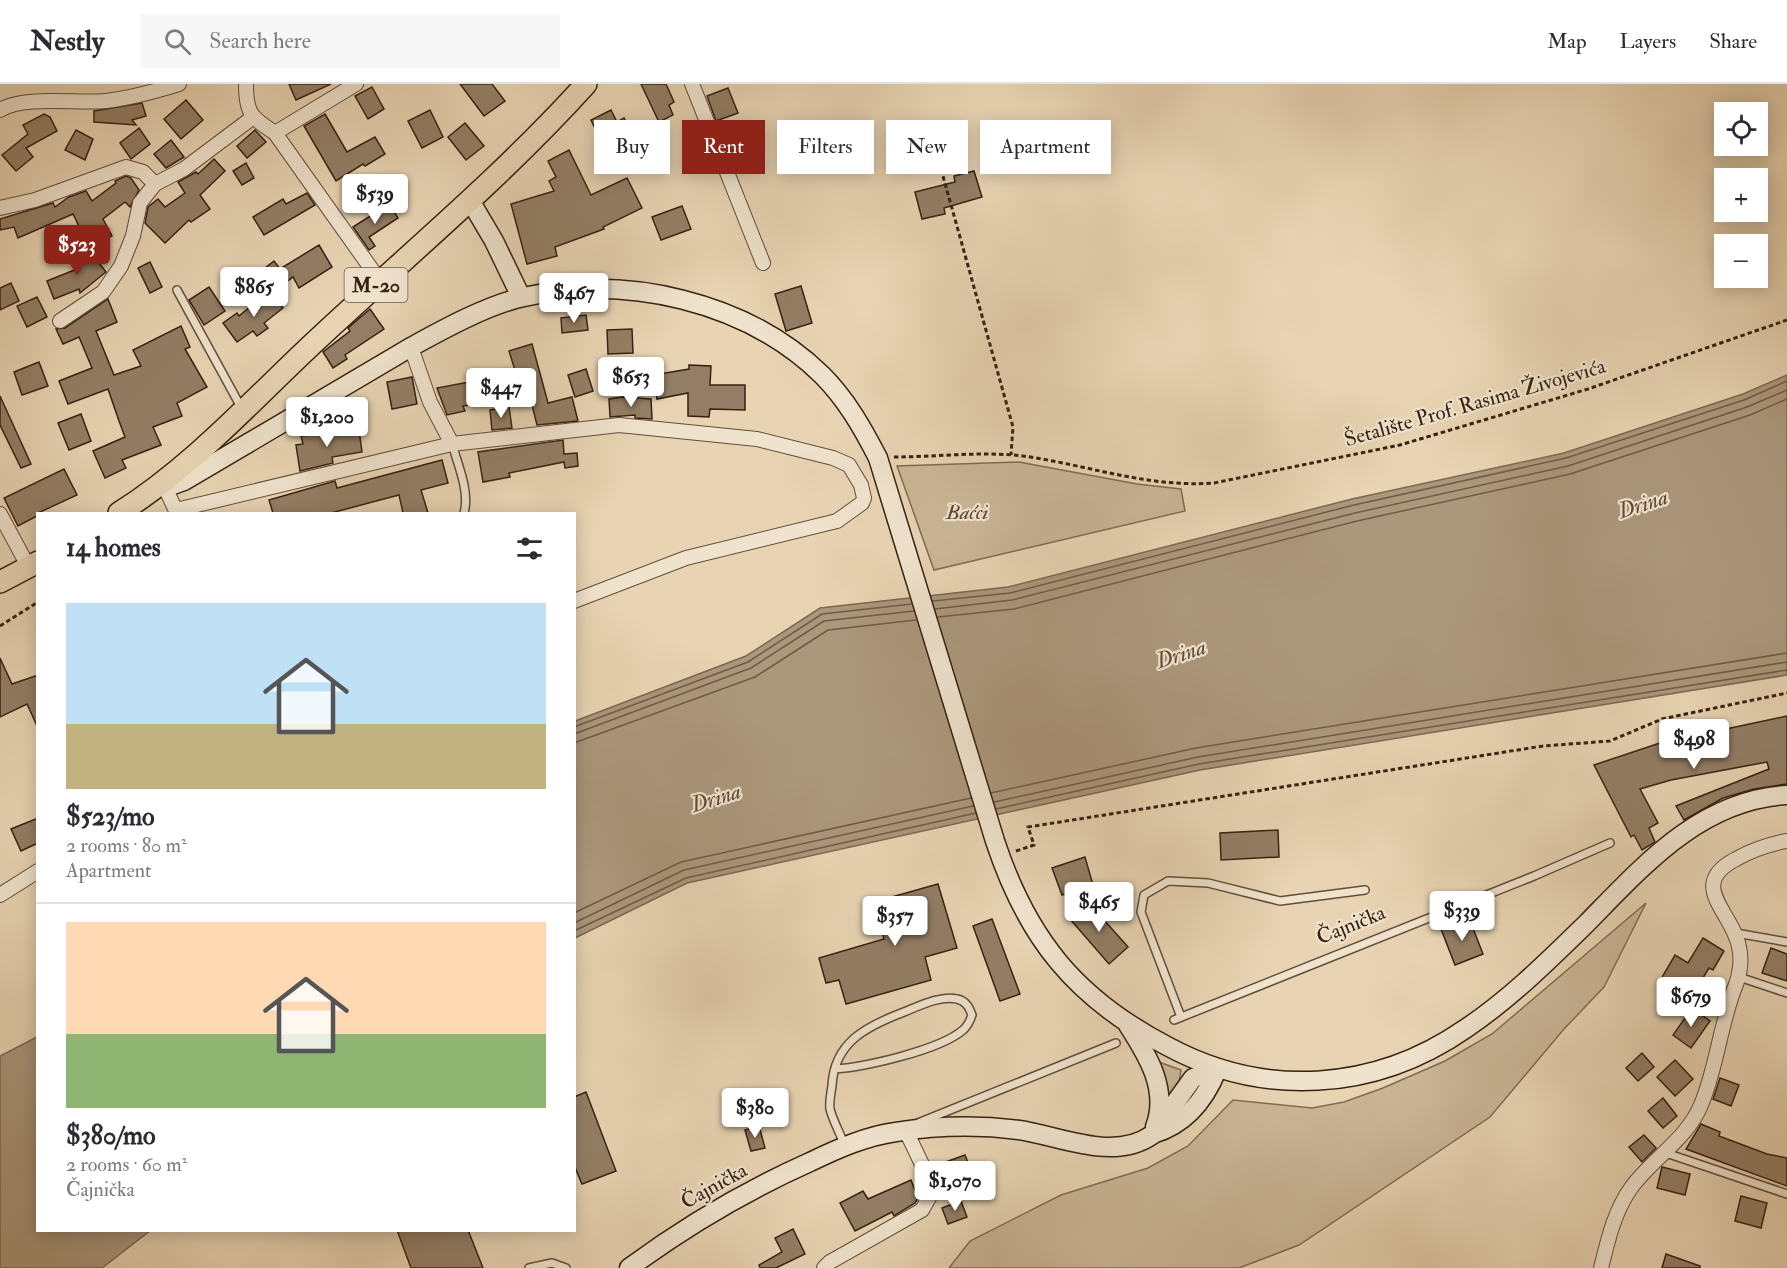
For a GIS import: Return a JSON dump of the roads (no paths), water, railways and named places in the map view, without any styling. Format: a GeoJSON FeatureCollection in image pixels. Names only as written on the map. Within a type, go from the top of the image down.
{"type":"FeatureCollection","features":[{"type":"Feature","properties":{"kind":"main road","name":"M-20"},"geometry":{"type":"LineString","coordinates":[[120,512],[163,483],[243,411],[380,281],[471,202],[540,135],[586,84]]}},
{"type":"Feature","properties":{"kind":"main road"},"geometry":{"type":"LineString","coordinates":[[471,202],[494,241],[521,297]]}},
{"type":"Feature","properties":{"kind":"main road"},"geometry":{"type":"LineString","coordinates":[[163,483],[173,485],[184,481],[439,331],[521,297],[596,287],[659,295],[731,316],[783,344],[821,375],[857,418],[878,458],[998,849],[1017,900],[1043,943],[1094,999],[1125,1021],[1184,1056],[1217,1070],[1272,1080],[1308,1082],[1342,1080],[1387,1068],[1425,1052],[1464,1030],[1507,998],[1559,951],[1661,848],[1724,809],[1768,796],[1787,795]]}},
{"type":"Feature","properties":{"kind":"main road"},"geometry":{"type":"LineString","coordinates":[[0,582],[33,564]]}},
{"type":"Feature","properties":{"kind":"main road"},"geometry":{"type":"LineString","coordinates":[[1125,1021],[1145,1052],[1159,1088],[1160,1109],[1152,1135]]}},
{"type":"Feature","properties":{"kind":"main road"},"geometry":{"type":"LineString","coordinates":[[1152,1135],[1193,1078],[1217,1070]]}},
{"type":"Feature","properties":{"kind":"main road","name":"Čajnička"},"geometry":{"type":"LineString","coordinates":[[629,1268],[683,1229],[748,1191],[845,1147],[901,1131],[990,1128],[1020,1130],[1075,1143],[1121,1146],[1143,1141],[1152,1135]]}},
{"type":"Feature","properties":{"kind":"street"},"geometry":{"type":"LineString","coordinates":[[0,110],[7,106],[35,103],[107,101],[179,84]]}},
{"type":"Feature","properties":{"kind":"street"},"geometry":{"type":"LineString","coordinates":[[246,84],[246,102],[252,118],[275,133],[380,281]]}},
{"type":"Feature","properties":{"kind":"street"},"geometry":{"type":"LineString","coordinates":[[275,133],[356,84]]}},
{"type":"Feature","properties":{"kind":"street"},"geometry":{"type":"LineString","coordinates":[[692,84],[763,263]]}},
{"type":"Feature","properties":{"kind":"street"},"geometry":{"type":"LineString","coordinates":[[60,321],[103,292],[121,266],[133,236],[140,203],[155,184],[184,169],[252,118]]}},
{"type":"Feature","properties":{"kind":"street"},"geometry":{"type":"LineString","coordinates":[[0,208],[35,200],[126,167],[143,172],[155,184]]}},
{"type":"Feature","properties":{"kind":"street"},"geometry":{"type":"LineString","coordinates":[[411,347],[430,402],[452,444]]}},
{"type":"Feature","properties":{"kind":"street"},"geometry":{"type":"LineString","coordinates":[[163,483],[176,512],[452,444],[619,425],[757,439],[833,458],[849,465],[861,485],[864,498],[855,510],[829,524],[686,558],[576,600]]}},
{"type":"Feature","properties":{"kind":"street"},"geometry":{"type":"LineString","coordinates":[[0,514],[33,564]]}},
{"type":"Feature","properties":{"kind":"street"},"geometry":{"type":"LineString","coordinates":[[1601,1268],[1617,1209],[1632,1186],[1666,1153],[1701,1106],[1718,1052],[1726,1008],[1738,977],[1739,945],[1713,889],[1715,874],[1747,853],[1787,841]]}},
{"type":"Feature","properties":{"kind":"street"},"geometry":{"type":"LineString","coordinates":[[0,895],[36,872]]}},
{"type":"Feature","properties":{"kind":"street"},"geometry":{"type":"LineString","coordinates":[[824,1268],[830,1262],[922,1210],[932,1192],[930,1181],[901,1131]]}},
{"type":"Feature","properties":{"kind":"lane"},"geometry":{"type":"LineString","coordinates":[[177,290],[243,411]]}},
{"type":"Feature","properties":{"kind":"lane"},"geometry":{"type":"LineString","coordinates":[[452,444],[463,486],[466,505],[464,512]]}},
{"type":"Feature","properties":{"kind":"lane","name":"Čajnička"},"geometry":{"type":"LineString","coordinates":[[1365,890],[1280,901],[1208,883],[1168,881],[1144,895],[1141,912],[1177,1018],[1534,876],[1610,843]]}},
{"type":"Feature","properties":{"kind":"lane"},"geometry":{"type":"LineString","coordinates":[[1733,933],[1787,942]]}},
{"type":"Feature","properties":{"kind":"lane"},"geometry":{"type":"LineString","coordinates":[[1738,977],[1787,993]]}},
{"type":"Feature","properties":{"kind":"lane"},"geometry":{"type":"LineString","coordinates":[[835,1069],[865,1065],[947,1040],[963,1030],[969,1023],[972,1015],[968,1004],[958,999],[944,998],[877,1022],[856,1034],[839,1054],[835,1069],[830,1109],[845,1147]]}},
{"type":"Feature","properties":{"kind":"lane","name":"Čajnička"},"geometry":{"type":"LineString","coordinates":[[901,1131],[1116,1043]]}},
{"type":"Feature","properties":{"kind":"lane"},"geometry":{"type":"LineString","coordinates":[[1666,1153],[1787,1194]]}},
{"type":"Feature","properties":{"kind":"lane"},"geometry":{"type":"LineString","coordinates":[[529,1268],[552,1263],[566,1268]]}},
{"type":"Feature","properties":{"kind":"water","name":"Drina"},"geometry":{"type":"Polygon","coordinates":[[[1787,375],[1787,675],[1200,770],[687,883],[576,938],[576,721],[746,656],[820,608],[1008,587],[1352,499],[1564,453],[1743,394],[1787,375]]]}},
{"type":"Feature","properties":{"kind":"water"},"geometry":{"type":"Polygon","coordinates":[[[36,1038],[36,1232],[148,1232],[102,1268],[0,1268],[0,1056],[36,1038]]]}},
{"type":"Feature","properties":{"kind":"park label","name":"Baćci"},"geometry":{"type":"Point","coordinates":[967,512]}}]}
